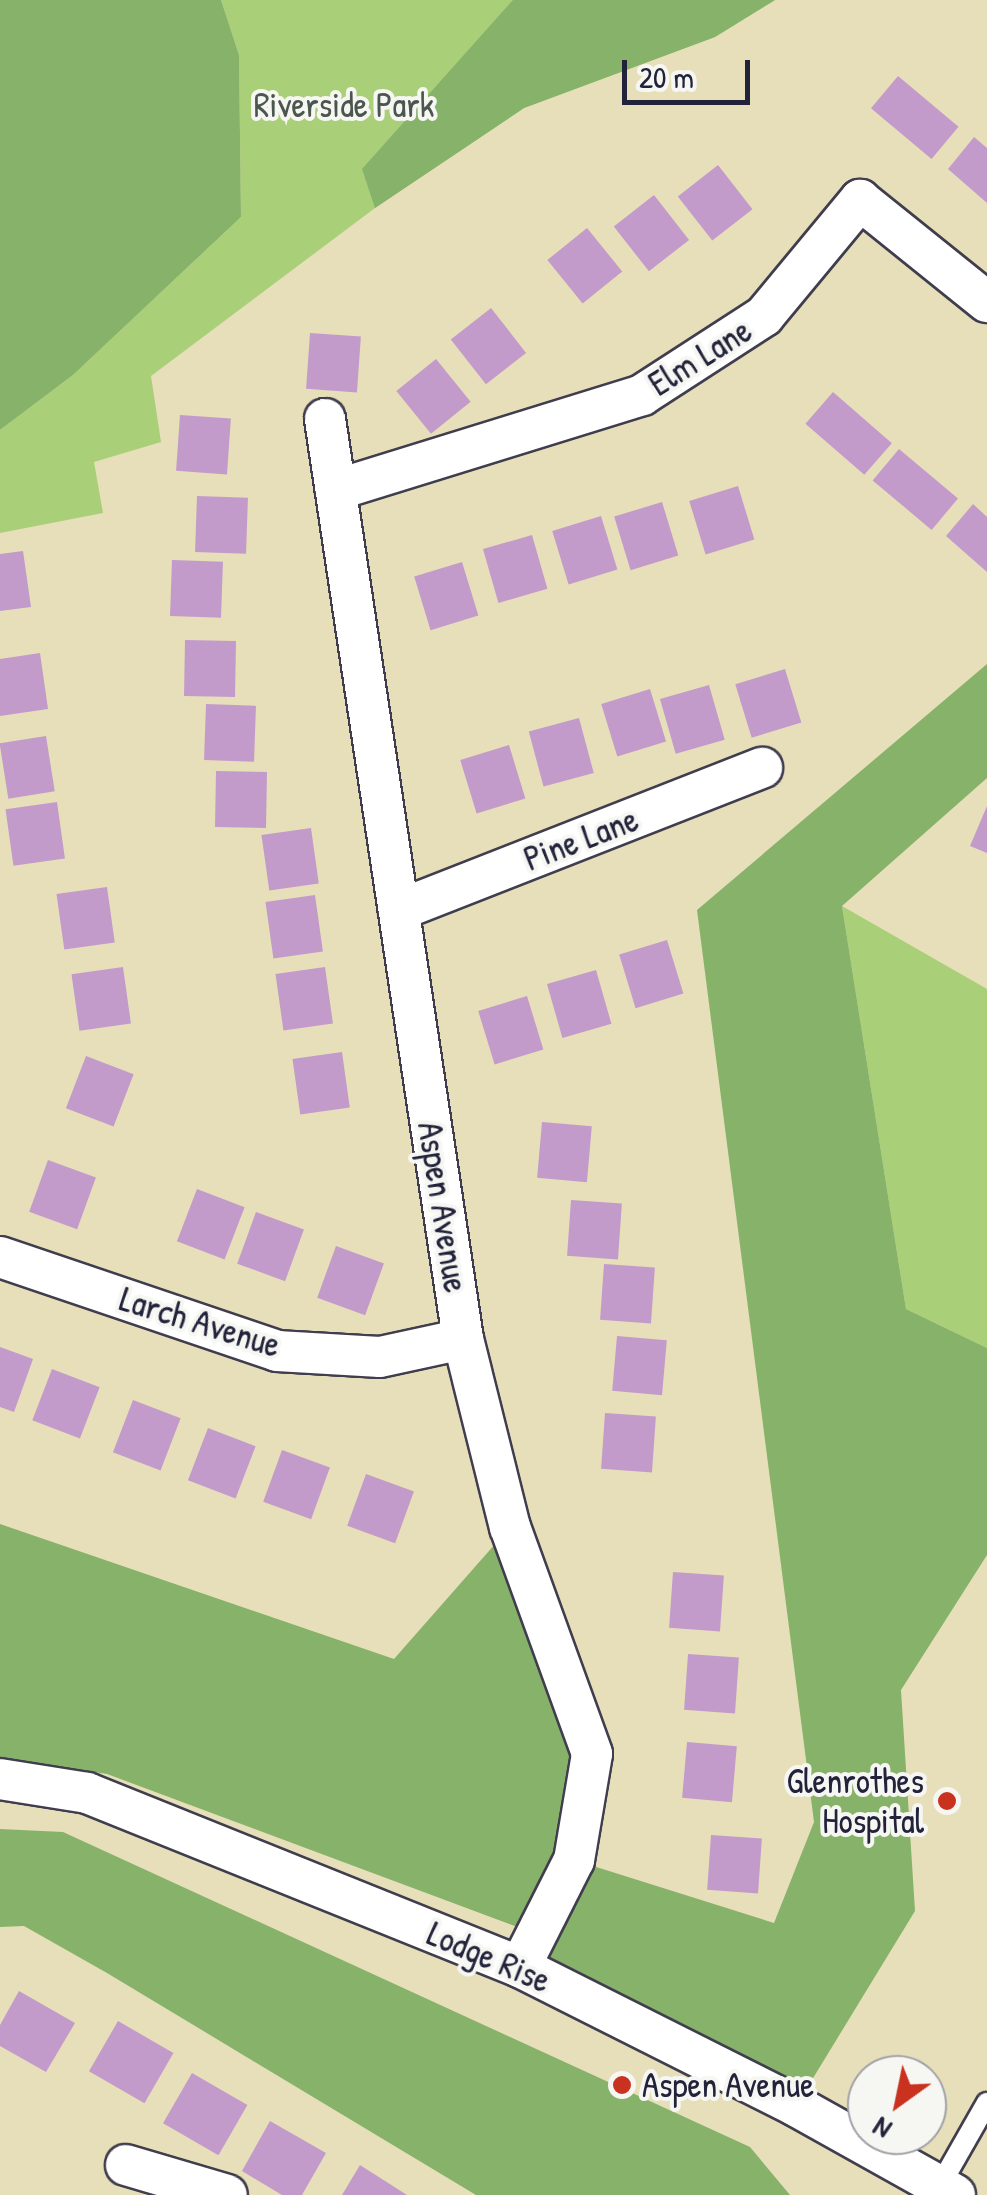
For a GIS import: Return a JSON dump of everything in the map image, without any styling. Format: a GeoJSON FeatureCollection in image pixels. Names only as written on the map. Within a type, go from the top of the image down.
{"type":"FeatureCollection","features":[{"type":"Feature","properties":{"kind":"street","name":"Elm Lane"},"geometry":{"type":"LineString","coordinates":[[336,490],[642,395],[764,316],[860,200],[987,302]]}},
{"type":"Feature","properties":{"kind":"street","name":"Aspen Avenue"},"geometry":{"type":"LineString","coordinates":[[325,419],[463,1339],[510,1527],[592,1754],[574,1860],[520,1967]]}},
{"type":"Feature","properties":{"kind":"street","name":"Pine Lane"},"geometry":{"type":"LineString","coordinates":[[399,910],[762,768]]}},
{"type":"Feature","properties":{"kind":"street","name":"Larch Avenue"},"geometry":{"type":"LineString","coordinates":[[0,1257],[277,1351],[380,1356],[463,1339]]}},
{"type":"Feature","properties":{"kind":"street","name":"Lodge Rise"},"geometry":{"type":"LineString","coordinates":[[0,1779],[86,1793],[520,1967],[796,2106],[947,2191]]}},
{"type":"Feature","properties":{"kind":"street"},"geometry":{"type":"LineString","coordinates":[[126,2165],[227,2195]]}},
{"type":"Feature","properties":{"kind":"lane"},"geometry":{"type":"LineString","coordinates":[[947,2191],[987,2102]]}},
{"type":"Feature","properties":{"kind":"green space"},"geometry":{"type":"Polygon","coordinates":[[[0,0],[221,0],[239,55],[241,217],[73,375],[0,430],[0,0]]]}},
{"type":"Feature","properties":{"kind":"green space","name":"Riverside Park"},"geometry":{"type":"Polygon","coordinates":[[[221,0],[775,0],[715,37],[524,108],[375,208],[151,376],[161,442],[94,462],[103,513],[0,533],[0,430],[73,375],[241,217],[239,55],[221,0]]]}},
{"type":"Feature","properties":{"kind":"green space"},"geometry":{"type":"Polygon","coordinates":[[[513,0],[775,0],[715,37],[524,108],[375,208],[362,169],[513,0]]]}},
{"type":"Feature","properties":{"kind":"green space"},"geometry":{"type":"Polygon","coordinates":[[[987,664],[987,778],[842,906],[906,1309],[987,1348],[987,1555],[901,1690],[915,1911],[796,2106],[520,1967],[536,1934],[107,1774],[0,1757],[0,1524],[394,1659],[510,1527],[592,1754],[574,1860],[774,1923],[814,1822],[697,910],[987,664]]]}},
{"type":"Feature","properties":{"kind":"green space"},"geometry":{"type":"Polygon","coordinates":[[[842,906],[987,989],[987,1348],[906,1309],[842,906]]]}},
{"type":"Feature","properties":{"kind":"green space"},"geometry":{"type":"Polygon","coordinates":[[[0,1829],[63,1832],[750,2147],[790,2195],[476,2195],[24,1926],[0,1927],[0,1829]]]}},
{"type":"Feature","properties":{"kind":"building"},"geometry":{"type":"Polygon","coordinates":[[[898,76],[959,127],[932,159],[871,108],[898,76]]]}},
{"type":"Feature","properties":{"kind":"building"},"geometry":{"type":"Polygon","coordinates":[[[974,137],[987,148],[987,203],[948,169],[974,137]]]}},
{"type":"Feature","properties":{"kind":"building"},"geometry":{"type":"Polygon","coordinates":[[[718,165],[752,209],[712,241],[678,196],[718,165]]]}},
{"type":"Feature","properties":{"kind":"building"},"geometry":{"type":"Polygon","coordinates":[[[654,195],[689,240],[649,271],[614,226],[654,195]]]}},
{"type":"Feature","properties":{"kind":"building"},"geometry":{"type":"Polygon","coordinates":[[[587,228],[622,272],[583,304],[547,260],[587,228]]]}},
{"type":"Feature","properties":{"kind":"building"},"geometry":{"type":"Polygon","coordinates":[[[491,308],[526,353],[486,384],[451,339],[491,308]]]}},
{"type":"Feature","properties":{"kind":"building"},"geometry":{"type":"Polygon","coordinates":[[[310,333],[361,337],[357,392],[306,389],[310,333]]]}},
{"type":"Feature","properties":{"kind":"building"},"geometry":{"type":"Polygon","coordinates":[[[436,359],[471,402],[431,434],[396,391],[436,359]]]}},
{"type":"Feature","properties":{"kind":"building"},"geometry":{"type":"Polygon","coordinates":[[[833,392],[892,443],[864,475],[805,424],[833,392]]]}},
{"type":"Feature","properties":{"kind":"building"},"geometry":{"type":"Polygon","coordinates":[[[180,415],[231,419],[227,474],[176,471],[180,415]]]}},
{"type":"Feature","properties":{"kind":"building"},"geometry":{"type":"Polygon","coordinates":[[[899,449],[958,498],[932,530],[873,480],[899,449]]]}},
{"type":"Feature","properties":{"kind":"building"},"geometry":{"type":"Polygon","coordinates":[[[738,486],[754,540],[706,554],[689,501],[738,486]]]}},
{"type":"Feature","properties":{"kind":"building"},"geometry":{"type":"Polygon","coordinates":[[[197,496],[248,498],[246,554],[195,552],[197,496]]]}},
{"type":"Feature","properties":{"kind":"building"},"geometry":{"type":"Polygon","coordinates":[[[662,502],[678,556],[631,570],[614,517],[662,502]]]}},
{"type":"Feature","properties":{"kind":"building"},"geometry":{"type":"Polygon","coordinates":[[[973,504],[987,517],[987,572],[946,536],[973,504]]]}},
{"type":"Feature","properties":{"kind":"building"},"geometry":{"type":"Polygon","coordinates":[[[601,516],[617,570],[569,584],[552,531],[601,516]]]}},
{"type":"Feature","properties":{"kind":"building"},"geometry":{"type":"Polygon","coordinates":[[[532,535],[547,589],[498,603],[483,549],[532,535]]]}},
{"type":"Feature","properties":{"kind":"building"},"geometry":{"type":"Polygon","coordinates":[[[23,551],[31,607],[0,611],[0,554],[23,551]]]}},
{"type":"Feature","properties":{"kind":"building"},"geometry":{"type":"Polygon","coordinates":[[[172,560],[223,562],[221,618],[170,616],[172,560]]]}},
{"type":"Feature","properties":{"kind":"building"},"geometry":{"type":"Polygon","coordinates":[[[462,562],[478,616],[431,630],[414,577],[462,562]]]}},
{"type":"Feature","properties":{"kind":"building"},"geometry":{"type":"Polygon","coordinates":[[[185,640],[236,641],[235,697],[184,696],[185,640]]]}},
{"type":"Feature","properties":{"kind":"building"},"geometry":{"type":"Polygon","coordinates":[[[40,653],[48,709],[0,716],[0,659],[40,653]]]}},
{"type":"Feature","properties":{"kind":"building"},"geometry":{"type":"Polygon","coordinates":[[[785,669],[801,723],[752,738],[735,684],[785,669]]]}},
{"type":"Feature","properties":{"kind":"building"},"geometry":{"type":"Polygon","coordinates":[[[709,685],[725,740],[676,754],[660,699],[709,685]]]}},
{"type":"Feature","properties":{"kind":"building"},"geometry":{"type":"Polygon","coordinates":[[[650,689],[666,742],[617,757],[601,704],[650,689]]]}},
{"type":"Feature","properties":{"kind":"building"},"geometry":{"type":"Polygon","coordinates":[[[206,704],[256,706],[254,762],[204,760],[206,704]]]}},
{"type":"Feature","properties":{"kind":"building"},"geometry":{"type":"Polygon","coordinates":[[[579,718],[594,773],[544,787],[529,731],[579,718]]]}},
{"type":"Feature","properties":{"kind":"building"},"geometry":{"type":"Polygon","coordinates":[[[46,736],[55,791],[8,799],[0,743],[46,736]]]}},
{"type":"Feature","properties":{"kind":"building"},"geometry":{"type":"Polygon","coordinates":[[[509,745],[525,799],[477,813],[460,760],[509,745]]]}},
{"type":"Feature","properties":{"kind":"building"},"geometry":{"type":"Polygon","coordinates":[[[216,771],[267,772],[266,828],[215,827],[216,771]]]}},
{"type":"Feature","properties":{"kind":"building"},"geometry":{"type":"Polygon","coordinates":[[[57,802],[65,858],[13,866],[6,809],[57,802]]]}},
{"type":"Feature","properties":{"kind":"building"},"geometry":{"type":"Polygon","coordinates":[[[987,806],[987,853],[970,846],[987,806]]]}},
{"type":"Feature","properties":{"kind":"building"},"geometry":{"type":"Polygon","coordinates":[[[311,828],[319,883],[269,890],[261,835],[311,828]]]}},
{"type":"Feature","properties":{"kind":"building"},"geometry":{"type":"Polygon","coordinates":[[[107,887],[115,942],[64,950],[56,894],[107,887]]]}},
{"type":"Feature","properties":{"kind":"building"},"geometry":{"type":"Polygon","coordinates":[[[315,895],[323,951],[273,958],[265,902],[315,895]]]}},
{"type":"Feature","properties":{"kind":"building"},"geometry":{"type":"Polygon","coordinates":[[[667,940],[683,994],[636,1008],[619,955],[667,940]]]}},
{"type":"Feature","properties":{"kind":"building"},"geometry":{"type":"Polygon","coordinates":[[[123,967],[131,1023],[79,1031],[72,974],[123,967]]]}},
{"type":"Feature","properties":{"kind":"building"},"geometry":{"type":"Polygon","coordinates":[[[325,967],[333,1023],[283,1030],[275,974],[325,967]]]}},
{"type":"Feature","properties":{"kind":"building"},"geometry":{"type":"Polygon","coordinates":[[[596,970],[611,1024],[562,1038],[547,984],[596,970]]]}},
{"type":"Feature","properties":{"kind":"building"},"geometry":{"type":"Polygon","coordinates":[[[527,996],[543,1050],[495,1064],[478,1011],[527,996]]]}},
{"type":"Feature","properties":{"kind":"building"},"geometry":{"type":"Polygon","coordinates":[[[342,1052],[350,1107],[300,1114],[292,1059],[342,1052]]]}},
{"type":"Feature","properties":{"kind":"building"},"geometry":{"type":"Polygon","coordinates":[[[86,1056],[134,1074],[114,1127],[66,1108],[86,1056]]]}},
{"type":"Feature","properties":{"kind":"building"},"geometry":{"type":"Polygon","coordinates":[[[542,1122],[592,1126],[587,1182],[537,1178],[542,1122]]]}},
{"type":"Feature","properties":{"kind":"building"},"geometry":{"type":"Polygon","coordinates":[[[48,1160],[96,1177],[77,1229],[29,1212],[48,1160]]]}},
{"type":"Feature","properties":{"kind":"building"},"geometry":{"type":"Polygon","coordinates":[[[197,1189],[245,1207],[225,1260],[177,1241],[197,1189]]]}},
{"type":"Feature","properties":{"kind":"building"},"geometry":{"type":"Polygon","coordinates":[[[571,1200],[622,1204],[618,1259],[567,1256],[571,1200]]]}},
{"type":"Feature","properties":{"kind":"building"},"geometry":{"type":"Polygon","coordinates":[[[256,1212],[304,1229],[285,1281],[237,1264],[256,1212]]]}},
{"type":"Feature","properties":{"kind":"building"},"geometry":{"type":"Polygon","coordinates":[[[336,1246],[384,1263],[365,1315],[317,1298],[336,1246]]]}},
{"type":"Feature","properties":{"kind":"building"},"geometry":{"type":"Polygon","coordinates":[[[604,1264],[655,1268],[651,1323],[600,1320],[604,1264]]]}},
{"type":"Feature","properties":{"kind":"building"},"geometry":{"type":"Polygon","coordinates":[[[617,1336],[667,1340],[662,1395],[612,1391],[617,1336]]]}},
{"type":"Feature","properties":{"kind":"building"},"geometry":{"type":"Polygon","coordinates":[[[0,1347],[33,1359],[14,1412],[0,1407],[0,1347]]]}},
{"type":"Feature","properties":{"kind":"building"},"geometry":{"type":"Polygon","coordinates":[[[52,1369],[100,1387],[80,1439],[32,1420],[52,1369]]]}},
{"type":"Feature","properties":{"kind":"building"},"geometry":{"type":"Polygon","coordinates":[[[133,1400],[181,1418],[161,1471],[113,1452],[133,1400]]]}},
{"type":"Feature","properties":{"kind":"building"},"geometry":{"type":"Polygon","coordinates":[[[605,1413],[656,1417],[652,1472],[601,1469],[605,1413]]]}},
{"type":"Feature","properties":{"kind":"building"},"geometry":{"type":"Polygon","coordinates":[[[208,1428],[256,1446],[236,1499],[188,1480],[208,1428]]]}},
{"type":"Feature","properties":{"kind":"building"},"geometry":{"type":"Polygon","coordinates":[[[282,1450],[330,1467],[311,1519],[263,1502],[282,1450]]]}},
{"type":"Feature","properties":{"kind":"building"},"geometry":{"type":"Polygon","coordinates":[[[366,1474],[414,1491],[395,1543],[347,1526],[366,1474]]]}},
{"type":"Feature","properties":{"kind":"building"},"geometry":{"type":"Polygon","coordinates":[[[673,1572],[724,1576],[720,1631],[669,1628],[673,1572]]]}},
{"type":"Feature","properties":{"kind":"building"},"geometry":{"type":"Polygon","coordinates":[[[688,1654],[739,1658],[735,1713],[684,1710],[688,1654]]]}},
{"type":"Feature","properties":{"kind":"building"},"geometry":{"type":"Polygon","coordinates":[[[687,1742],[737,1746],[732,1802],[682,1798],[687,1742]]]}},
{"type":"Feature","properties":{"kind":"building"},"geometry":{"type":"Polygon","coordinates":[[[711,1835],[762,1839],[758,1893],[707,1890],[711,1835]]]}},
{"type":"Feature","properties":{"kind":"building"},"geometry":{"type":"Polygon","coordinates":[[[19,1991],[75,2023],[46,2072],[0,2046],[0,2025],[19,1991]]]}},
{"type":"Feature","properties":{"kind":"building"},"geometry":{"type":"Polygon","coordinates":[[[118,2021],[173,2053],[144,2103],[89,2071],[118,2021]]]}},
{"type":"Feature","properties":{"kind":"building"},"geometry":{"type":"Polygon","coordinates":[[[192,2073],[247,2105],[218,2155],[163,2123],[192,2073]]]}},
{"type":"Feature","properties":{"kind":"building"},"geometry":{"type":"Polygon","coordinates":[[[270,2121],[326,2153],[302,2195],[282,2195],[242,2171],[270,2121]]]}},
{"type":"Feature","properties":{"kind":"building"},"geometry":{"type":"Polygon","coordinates":[[[360,2165],[407,2195],[342,2195],[360,2165]]]}},
{"type":"Feature","properties":{"kind":"place","name":"Glenrothes Hospital"},"geometry":{"type":"Point","coordinates":[947,1801]}},
{"type":"Feature","properties":{"kind":"place","name":"Aspen Avenue"},"geometry":{"type":"Point","coordinates":[622,2085]}}]}
